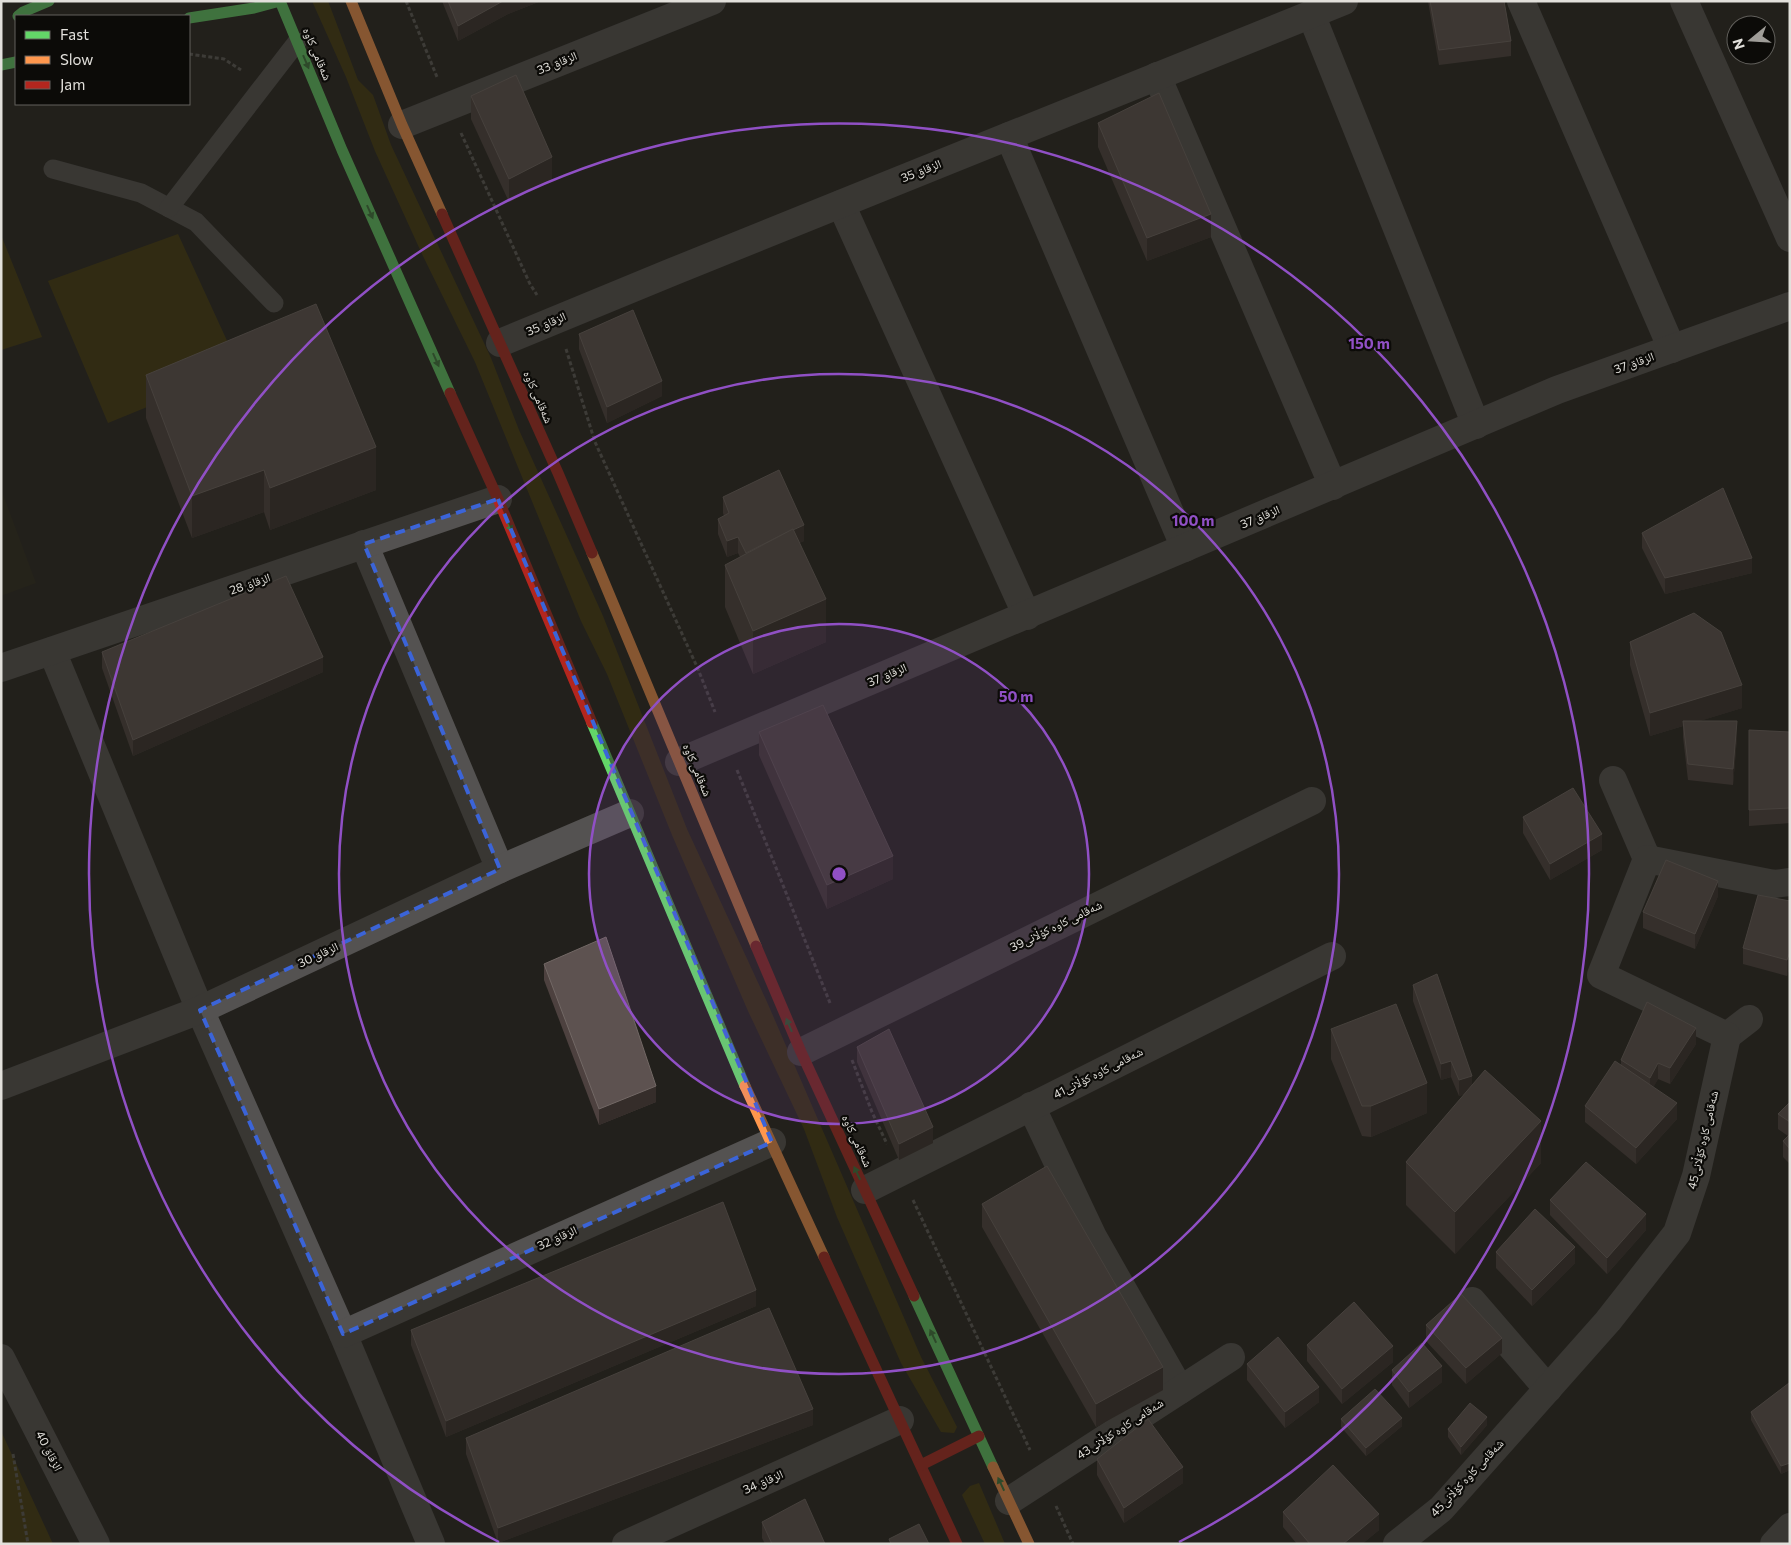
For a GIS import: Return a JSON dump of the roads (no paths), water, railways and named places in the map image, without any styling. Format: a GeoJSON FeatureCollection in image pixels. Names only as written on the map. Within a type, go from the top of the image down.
{"type":"FeatureCollection","features":[{"type":"Feature","properties":{"kind":"main road"},"geometry":{"type":"LineString","coordinates":[[20,15],[49,1]]}},
{"type":"Feature","properties":{"kind":"main road"},"geometry":{"type":"LineString","coordinates":[[190,18],[254,8],[280,1]]}},
{"type":"Feature","properties":{"kind":"main road","name":"شەقامی کاوە"},"geometry":{"type":"LineString","coordinates":[[280,1],[346,159],[498,499],[741,1078],[957,1544]]}},
{"type":"Feature","properties":{"kind":"main road","name":"شەقامی کاوە"},"geometry":{"type":"LineString","coordinates":[[351,1],[402,125],[562,482],[800,1052],[1029,1544]]}},
{"type":"Feature","properties":{"kind":"main road"},"geometry":{"type":"LineString","coordinates":[[1,65],[15,62]]}},
{"type":"Feature","properties":{"kind":"main road"},"geometry":{"type":"LineString","coordinates":[[921,1465],[979,1436]]}},
{"type":"Feature","properties":{"kind":"street","name":"الزقاق 33"},"geometry":{"type":"LineString","coordinates":[[402,125],[684,6],[712,1]]}},
{"type":"Feature","properties":{"kind":"street","name":"الزقاق 35"},"geometry":{"type":"LineString","coordinates":[[500,343],[1344,1]]}},
{"type":"Feature","properties":{"kind":"street"},"geometry":{"type":"LineString","coordinates":[[1521,1],[1672,349]]}},
{"type":"Feature","properties":{"kind":"street"},"geometry":{"type":"LineString","coordinates":[[1684,1],[1790,238]]}},
{"type":"Feature","properties":{"kind":"street"},"geometry":{"type":"LineString","coordinates":[[1311,14],[1476,425]]}},
{"type":"Feature","properties":{"kind":"street"},"geometry":{"type":"LineString","coordinates":[[1157,76],[1333,486]]}},
{"type":"Feature","properties":{"kind":"street"},"geometry":{"type":"LineString","coordinates":[[1009,136],[1185,548]]}},
{"type":"Feature","properties":{"kind":"street"},"geometry":{"type":"LineString","coordinates":[[841,204],[1027,616]]}},
{"type":"Feature","properties":{"kind":"street","name":"الزقاق 37"},"geometry":{"type":"LineString","coordinates":[[679,762],[1557,390],[1790,306]]}},
{"type":"Feature","properties":{"kind":"street","name":"الزقاق 28"},"geometry":{"type":"LineString","coordinates":[[1,668],[498,499]]}},
{"type":"Feature","properties":{"kind":"street"},"geometry":{"type":"LineString","coordinates":[[364,544],[500,869]]}},
{"type":"Feature","properties":{"kind":"street"},"geometry":{"type":"LineString","coordinates":[[52,651],[200,1010],[343,1334],[431,1544]]}},
{"type":"Feature","properties":{"kind":"street"},"geometry":{"type":"LineString","coordinates":[[1613,780],[1647,859],[1601,975],[1727,1036],[1749,1019]]}},
{"type":"Feature","properties":{"kind":"street","name":"شەقامی کاوە کۆڵانی39"},"geometry":{"type":"LineString","coordinates":[[800,1052],[1312,801]]}},
{"type":"Feature","properties":{"kind":"street","name":"الزقاق 30"},"geometry":{"type":"LineString","coordinates":[[1,1086],[200,1010],[500,869],[630,813]]}},
{"type":"Feature","properties":{"kind":"street"},"geometry":{"type":"LineString","coordinates":[[1647,859],[1774,884],[1790,882]]}},
{"type":"Feature","properties":{"kind":"street","name":"شەقامی کاوە کۆڵانی41"},"geometry":{"type":"LineString","coordinates":[[865,1190],[1332,956]]}},
{"type":"Feature","properties":{"kind":"street","name":"شەقامی کاوە کۆڵانی45"},"geometry":{"type":"LineString","coordinates":[[1397,1544],[1441,1509],[1608,1321],[1677,1233],[1696,1176],[1727,1036]]}},
{"type":"Feature","properties":{"kind":"street"},"geometry":{"type":"LineString","coordinates":[[1031,1106],[1093,1237],[1180,1390]]}},
{"type":"Feature","properties":{"kind":"street","name":"الزقاق 32"},"geometry":{"type":"LineString","coordinates":[[343,1334],[772,1142]]}},
{"type":"Feature","properties":{"kind":"street"},"geometry":{"type":"LineString","coordinates":[[1472,1301],[1548,1389]]}},
{"type":"Feature","properties":{"kind":"street","name":"شەقامی کاوە کۆڵانی43"},"geometry":{"type":"LineString","coordinates":[[1009,1501],[1231,1357]]}},
{"type":"Feature","properties":{"kind":"street","name":"الزقاق 40"},"geometry":{"type":"LineString","coordinates":[[1,1358],[96,1544]]}},
{"type":"Feature","properties":{"kind":"street","name":"الزقاق 34"},"geometry":{"type":"LineString","coordinates":[[626,1544],[900,1420]]}},
{"type":"Feature","properties":{"kind":"street"},"geometry":{"type":"LineString","coordinates":[[1774,1544],[1790,1528]]}},
{"type":"Feature","properties":{"kind":"lane"},"geometry":{"type":"LineString","coordinates":[[169,208],[297,42]]}},
{"type":"Feature","properties":{"kind":"lane"},"geometry":{"type":"LineString","coordinates":[[53,168],[141,192],[196,222],[274,303]]}}]}
